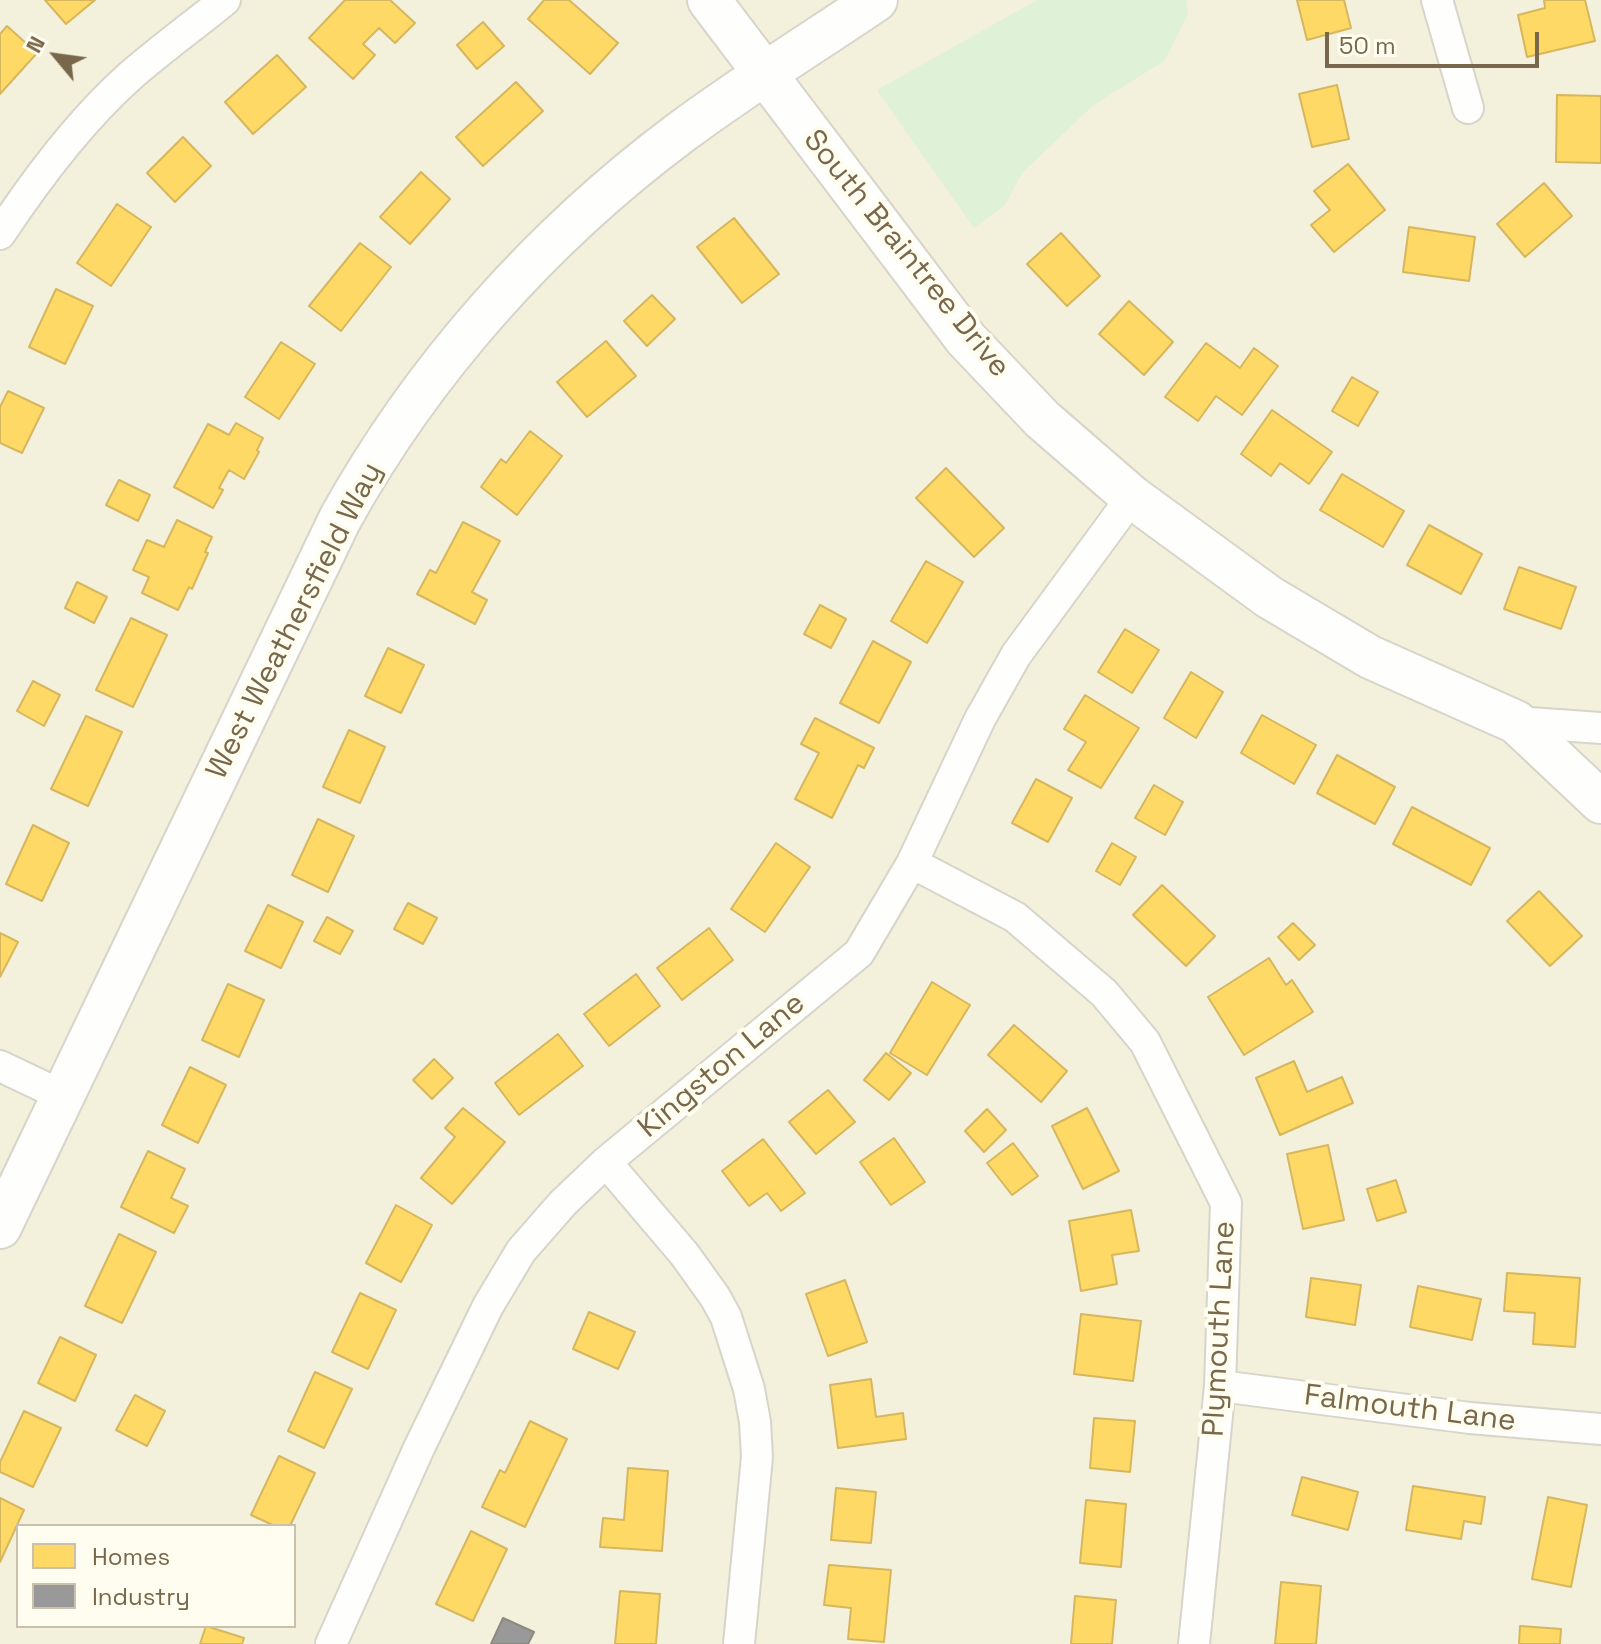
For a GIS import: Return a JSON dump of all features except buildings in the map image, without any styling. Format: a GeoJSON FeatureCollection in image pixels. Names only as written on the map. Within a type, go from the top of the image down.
{"type":"FeatureCollection","features":[{"type":"Feature","properties":{"kind":"street"},"geometry":{"type":"LineString","coordinates":[[0,234],[22,200],[72,137],[119,88],[225,0]]}},
{"type":"Feature","properties":{"kind":"street","name":"South Braintree Drive"},"geometry":{"type":"LineString","coordinates":[[709,0],[966,339],[1042,419],[1132,497],[1269,597],[1370,657],[1516,722],[1601,802]]}},
{"type":"Feature","properties":{"kind":"street","name":"West Weathersfield Way"},"geometry":{"type":"LineString","coordinates":[[0,1227],[340,519],[413,403],[471,330],[562,234],[614,186],[680,133],[876,0]]}},
{"type":"Feature","properties":{"kind":"street"},"geometry":{"type":"LineString","coordinates":[[1437,0],[1468,108]]}},
{"type":"Feature","properties":{"kind":"street","name":"Kingston Lane"},"geometry":{"type":"LineString","coordinates":[[331,1644],[419,1448],[488,1306],[521,1251],[563,1203],[606,1162],[859,953],[912,863],[980,719],[1016,655],[1132,497]]}},
{"type":"Feature","properties":{"kind":"street"},"geometry":{"type":"LineString","coordinates":[[1516,722],[1601,728]]}},
{"type":"Feature","properties":{"kind":"street","name":"Plymouth Lane"},"geometry":{"type":"LineString","coordinates":[[912,863],[1015,917],[1104,993],[1145,1042],[1226,1203],[1220,1386],[1194,1644]]}},
{"type":"Feature","properties":{"kind":"street"},"geometry":{"type":"LineString","coordinates":[[0,1066],[63,1096]]}},
{"type":"Feature","properties":{"kind":"street"},"geometry":{"type":"LineString","coordinates":[[606,1162],[685,1255],[715,1297],[726,1317],[749,1389],[757,1457],[739,1644]]}},
{"type":"Feature","properties":{"kind":"street","name":"Falmouth Lane"},"geometry":{"type":"LineString","coordinates":[[1220,1386],[1470,1418],[1601,1429]]}},
{"type":"Feature","properties":{"kind":"shaded area"},"geometry":{"type":"Polygon","coordinates":[[[0,0],[1601,0],[1601,1644],[0,1644],[0,0]]]}},
{"type":"Feature","properties":{"kind":"green space"},"geometry":{"type":"Polygon","coordinates":[[[1037,0],[1186,0],[1188,14],[1164,61],[1092,106],[1022,173],[1005,205],[974,228],[877,90],[1037,0]]]}}]}
